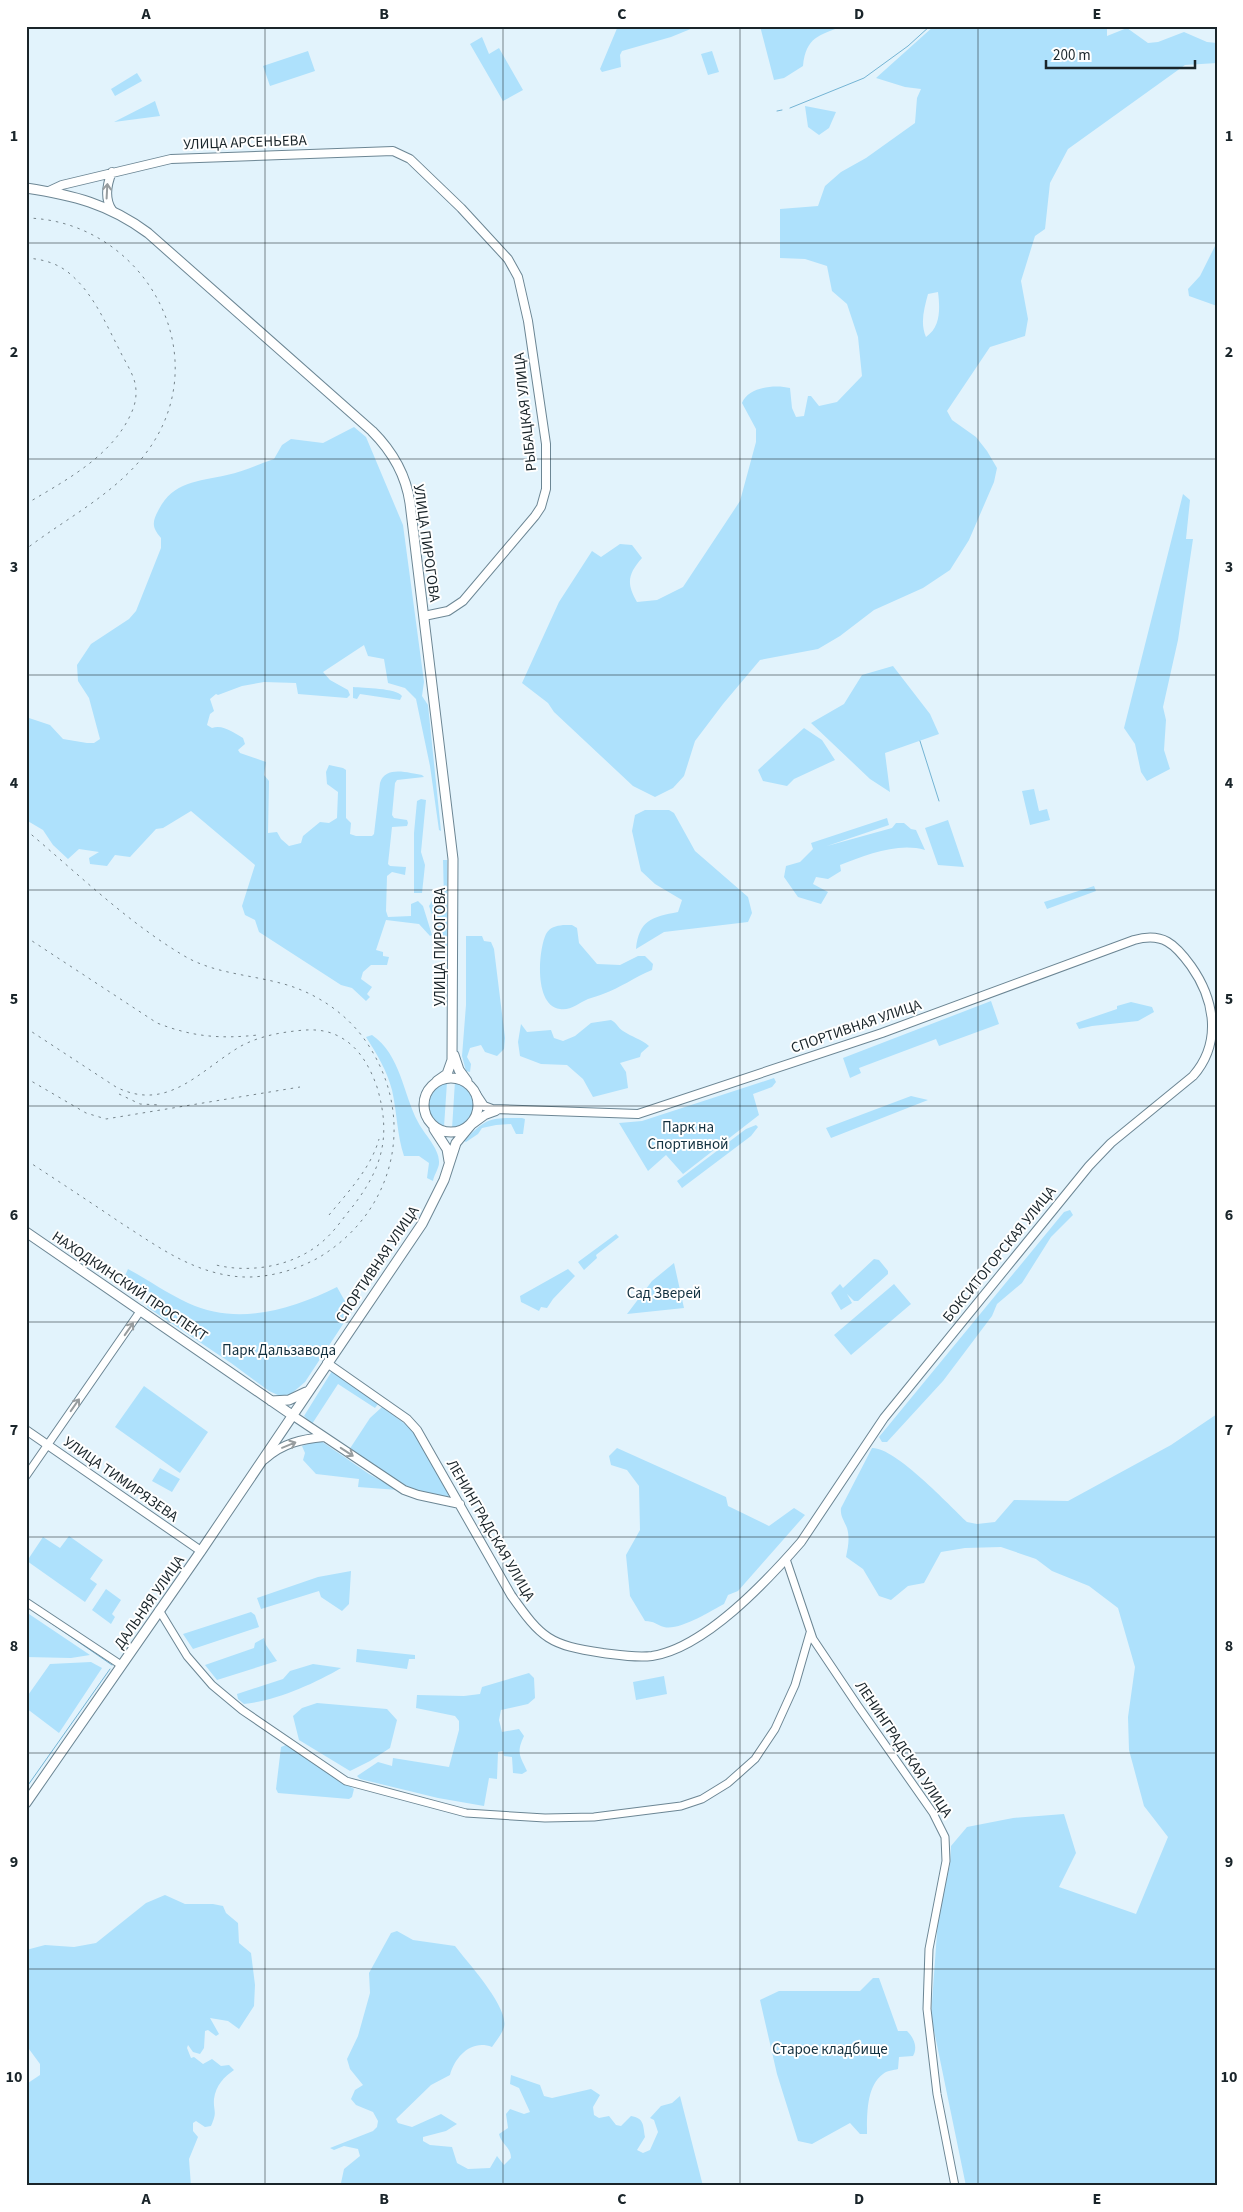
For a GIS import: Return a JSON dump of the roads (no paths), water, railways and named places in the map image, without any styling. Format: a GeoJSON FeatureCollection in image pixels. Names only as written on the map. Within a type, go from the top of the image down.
{"type":"FeatureCollection","features":[{"type":"Feature","properties":{"kind":"main road","name":"УЛИЦА АРСЕНЬЕВА"},"geometry":{"type":"LineString","coordinates":[[49,191],[62,185],[171,159],[389,150],[406,156],[434,182]]}},
{"type":"Feature","properties":{"kind":"main road"},"geometry":{"type":"LineString","coordinates":[[112,172],[108,182],[107,198],[112,210]]}},
{"type":"Feature","properties":{"kind":"main road","name":"РЫБАЦКАЯ УЛИЦА"},"geometry":{"type":"LineString","coordinates":[[424,616],[450,610],[466,597],[541,507],[546,481],[546,444],[540,398],[528,321],[518,277],[508,259],[434,182]]}},
{"type":"Feature","properties":{"kind":"main road","name":"УЛИЦА ПИРОГОВА"},"geometry":{"type":"LineString","coordinates":[[26,188],[87,200],[112,210],[148,233],[372,430],[387,448],[402,475],[409,496],[453,859],[453,1045]]}},
{"type":"Feature","properties":{"kind":"main road","name":"СПОРТИВНАЯ УЛИЦА"},"geometry":{"type":"LineString","coordinates":[[453,1045],[456,1064],[484,1106],[501,1109],[638,1114],[874,1035],[1142,938],[1156,937],[1170,942],[1183,955],[1197,976]]}},
{"type":"Feature","properties":{"kind":"main road","name":"БОКСИТОГОРСКАЯ УЛИЦА"},"geometry":{"type":"LineString","coordinates":[[786,1559],[818,1518],[884,1418],[1089,1166],[1111,1143],[1193,1076],[1201,1066],[1208,1051],[1212,1018],[1208,997],[1197,976]]}},
{"type":"Feature","properties":{"kind":"main road"},"geometry":{"type":"LineString","coordinates":[[437,1081],[444,1078],[460,1079],[474,1090],[478,1108],[475,1119],[470,1126],[456,1132],[448,1132],[434,1127],[424,1112],[427,1091],[437,1081],[450,1070],[453,1045]]}},
{"type":"Feature","properties":{"kind":"main road","name":"СПОРТИВНАЯ УЛИЦА"},"geometry":{"type":"LineString","coordinates":[[292,1415],[422,1224],[446,1174],[456,1143],[470,1126],[485,1115],[501,1109]]}},
{"type":"Feature","properties":{"kind":"main road","name":"СПОРТИВНАЯ УЛИЦА"},"geometry":{"type":"LineString","coordinates":[[428,1120],[447,1149],[449,1161],[446,1174]]}},
{"type":"Feature","properties":{"kind":"main road","name":"НАХОДКИНСКИЙ ПРОСПЕКТ"},"geometry":{"type":"LineString","coordinates":[[26,1232],[292,1415]]}},
{"type":"Feature","properties":{"kind":"main road","name":"ЛЕНИНГРАДСКАЯ УЛИЦА"},"geometry":{"type":"LineString","coordinates":[[327,1363],[413,1424],[506,1588],[524,1614],[546,1637],[559,1645],[642,1657],[680,1647],[724,1619],[786,1559]]}},
{"type":"Feature","properties":{"kind":"main road"},"geometry":{"type":"LineString","coordinates":[[271,1400],[289,1400],[308,1391]]}},
{"type":"Feature","properties":{"kind":"main road"},"geometry":{"type":"LineString","coordinates":[[292,1415],[404,1490],[460,1504]]}},
{"type":"Feature","properties":{"kind":"main road","name":"ДАЛЬНЯЯ УЛИЦА"},"geometry":{"type":"LineString","coordinates":[[26,1803],[201,1551],[292,1415]]}},
{"type":"Feature","properties":{"kind":"main road","name":"УЛИЦА ТИМИРЯЗЕВА"},"geometry":{"type":"LineString","coordinates":[[26,1430],[201,1551]]}},
{"type":"Feature","properties":{"kind":"main road"},"geometry":{"type":"LineString","coordinates":[[258,1465],[282,1446],[302,1440],[324,1438]]}},
{"type":"Feature","properties":{"kind":"street"},"geometry":{"type":"LineString","coordinates":[[26,1476],[141,1310]]}},
{"type":"Feature","properties":{"kind":"street","name":"ЛЕНИНГРАДСКАЯ УЛИЦА"},"geometry":{"type":"LineString","coordinates":[[786,1559],[810,1633],[817,1646],[933,1813],[945,1837],[946,1862],[929,1949],[927,2009],[937,2094],[955,2186]]}},
{"type":"Feature","properties":{"kind":"street"},"geometry":{"type":"LineString","coordinates":[[26,1602],[121,1665]]}},
{"type":"Feature","properties":{"kind":"street"},"geometry":{"type":"LineString","coordinates":[[160,1610],[180,1645],[212,1685],[250,1715],[346,1781],[466,1813],[545,1818],[594,1817],[681,1806],[713,1794],[742,1772],[766,1744],[790,1700],[810,1633]]}},
{"type":"Feature","properties":{"kind":"street"},"geometry":{"type":"LineString","coordinates":[[807,1641],[817,1646]]}},
{"type":"Feature","properties":{"kind":"waterway"},"geometry":{"type":"LineString","coordinates":[[790,108],[864,78],[908,46],[930,26]]}},
{"type":"Feature","properties":{"kind":"waterway"},"geometry":{"type":"LineString","coordinates":[[777,111],[782,110]]}},
{"type":"Feature","properties":{"kind":"waterway"},"geometry":{"type":"LineString","coordinates":[[920,741],[939,801]]}},
{"type":"Feature","properties":{"kind":"waterway"},"geometry":{"type":"LineString","coordinates":[[35,1612],[112,1665]]}},
{"type":"Feature","properties":{"kind":"waterway"},"geometry":{"type":"LineString","coordinates":[[26,1788],[110,1669]]}},
{"type":"Feature","properties":{"kind":"railway"},"geometry":{"type":"LineString","coordinates":[[26,218],[66,224],[102,240],[132,264],[155,295],[170,330],[175,367],[170,406],[153,443],[141,460],[111,488],[26,549]]}},
{"type":"Feature","properties":{"kind":"railway"},"geometry":{"type":"LineString","coordinates":[[26,258],[54,264],[69,273],[85,290],[103,318],[130,370],[135,383],[136,393],[133,409],[125,425],[102,453],[73,476],[26,504]]}},
{"type":"Feature","properties":{"kind":"railway"},"geometry":{"type":"LineString","coordinates":[[26,830],[101,895],[160,941],[181,954],[217,969],[267,980],[304,991],[336,1010],[362,1036],[380,1065],[390,1096],[394,1127],[391,1157],[382,1186],[367,1214],[345,1238],[308,1263],[276,1274],[254,1277],[216,1273],[187,1263],[147,1240],[26,1160]]}},
{"type":"Feature","properties":{"kind":"railway"},"geometry":{"type":"LineString","coordinates":[[26,937],[157,1023],[170,1028],[207,1036],[258,1035]]}},
{"type":"Feature","properties":{"kind":"railway"},"geometry":{"type":"LineString","coordinates":[[26,1028],[116,1087],[135,1094],[152,1095],[168,1092],[183,1085],[241,1046],[274,1034],[307,1030],[324,1031],[335,1034],[347,1041],[358,1052],[371,1072],[377,1087],[384,1124],[380,1156],[367,1186],[336,1228],[317,1246],[306,1253],[281,1263],[255,1268],[216,1265]]}},
{"type":"Feature","properties":{"kind":"railway"},"geometry":{"type":"LineString","coordinates":[[26,1078],[86,1113],[106,1119],[300,1087]]}},
{"type":"Feature","properties":{"kind":"railway"},"geometry":{"type":"LineString","coordinates":[[119,1094],[140,1104],[161,1105]]}},
{"type":"Feature","properties":{"kind":"railway"},"geometry":{"type":"LineString","coordinates":[[329,1215],[365,1170],[379,1139]]}},
{"type":"Feature","properties":{"kind":"park label","name":"Парк на Спортивной"},"geometry":{"type":"Point","coordinates":[688,1136]}},
{"type":"Feature","properties":{"kind":"park label","name":"Сад Зверей"},"geometry":{"type":"Point","coordinates":[664,1293]}},
{"type":"Feature","properties":{"kind":"park label","name":"Парк Дальзавода"},"geometry":{"type":"Point","coordinates":[279,1350]}},
{"type":"Feature","properties":{"kind":"park label","name":"Старое кладбище"},"geometry":{"type":"Point","coordinates":[830,2049]}}]}
